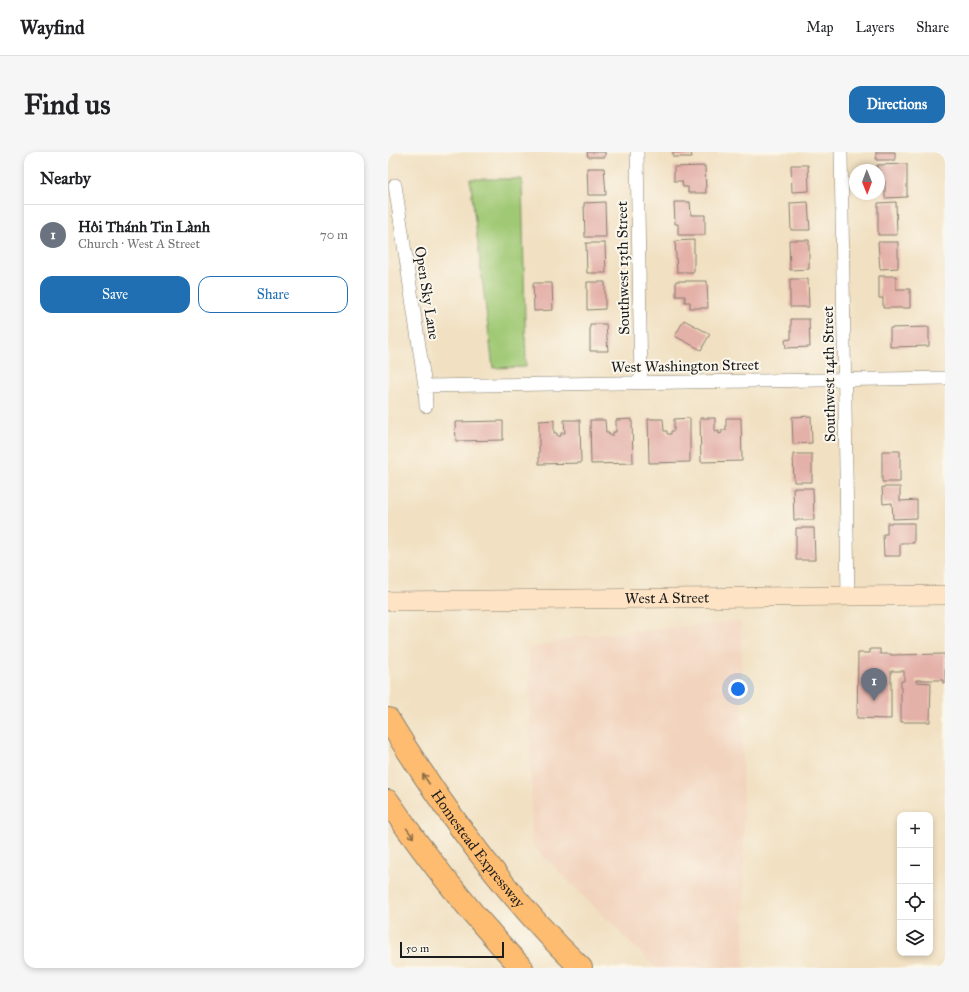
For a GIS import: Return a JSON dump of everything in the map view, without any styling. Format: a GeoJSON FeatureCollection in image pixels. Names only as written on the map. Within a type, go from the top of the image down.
{"type":"FeatureCollection","features":[{"type":"Feature","properties":{"kind":"highway","name":"Homestead Expressway"},"geometry":{"type":"LineString","coordinates":[[388,719],[415,764],[498,878],[542,928],[581,968]]}},
{"type":"Feature","properties":{"kind":"highway"},"geometry":{"type":"LineString","coordinates":[[388,800],[408,830],[450,886],[522,968]]}},
{"type":"Feature","properties":{"kind":"highway"},"geometry":{"type":"LineString","coordinates":[[498,878],[595,968]]}},
{"type":"Feature","properties":{"kind":"main road","name":"West A Street"},"geometry":{"type":"LineString","coordinates":[[388,601],[945,595]]}},
{"type":"Feature","properties":{"kind":"street","name":"Southwest 13th Street"},"geometry":{"type":"LineString","coordinates":[[637,152],[641,383]]}},
{"type":"Feature","properties":{"kind":"street","name":"Southwest 14th Street"},"geometry":{"type":"LineString","coordinates":[[841,152],[848,596]]}},
{"type":"Feature","properties":{"kind":"street","name":"Open Sky Lane"},"geometry":{"type":"LineString","coordinates":[[395,185],[425,386],[426,406]]}},
{"type":"Feature","properties":{"kind":"street","name":"West Washington Street"},"geometry":{"type":"LineString","coordinates":[[425,386],[945,378]]}},
{"type":"Feature","properties":{"kind":"shaded area"},"geometry":{"type":"Polygon","coordinates":[[[741,621],[745,968],[656,968],[532,845],[529,649],[574,637],[741,621]]]}},
{"type":"Feature","properties":{"kind":"green space"},"geometry":{"type":"Polygon","coordinates":[[[470,179],[522,179],[526,367],[493,368],[470,179]]]}},
{"type":"Feature","properties":{"kind":"building"},"geometry":{"type":"Polygon","coordinates":[[[587,152],[605,152],[605,157],[588,157],[587,152]]]}},
{"type":"Feature","properties":{"kind":"building"},"geometry":{"type":"Polygon","coordinates":[[[673,152],[691,152],[692,157],[673,157],[673,152]]]}},
{"type":"Feature","properties":{"kind":"building"},"geometry":{"type":"Polygon","coordinates":[[[876,152],[895,152],[895,160],[876,160],[876,152]]]}},
{"type":"Feature","properties":{"kind":"building"},"geometry":{"type":"Polygon","coordinates":[[[907,164],[907,197],[885,198],[885,165],[907,164]]]}},
{"type":"Feature","properties":{"kind":"building"},"geometry":{"type":"Polygon","coordinates":[[[791,165],[808,165],[809,191],[792,192],[791,165]]]}},
{"type":"Feature","properties":{"kind":"building"},"geometry":{"type":"Polygon","coordinates":[[[705,166],[706,193],[688,193],[688,187],[683,187],[682,181],[674,181],[674,167],[705,166]]]}},
{"type":"Feature","properties":{"kind":"building"},"geometry":{"type":"Polygon","coordinates":[[[587,168],[604,168],[606,195],[588,195],[587,168]]]}},
{"type":"Feature","properties":{"kind":"building"},"geometry":{"type":"Polygon","coordinates":[[[605,202],[606,237],[585,237],[584,203],[605,202]]]}},
{"type":"Feature","properties":{"kind":"building"},"geometry":{"type":"Polygon","coordinates":[[[674,202],[690,202],[691,215],[705,215],[705,235],[678,235],[678,224],[675,224],[674,202]]]}},
{"type":"Feature","properties":{"kind":"building"},"geometry":{"type":"Polygon","coordinates":[[[808,202],[810,230],[791,230],[790,203],[808,202]]]}},
{"type":"Feature","properties":{"kind":"building"},"geometry":{"type":"Polygon","coordinates":[[[896,202],[897,235],[878,235],[878,203],[896,202]]]}},
{"type":"Feature","properties":{"kind":"building"},"geometry":{"type":"Polygon","coordinates":[[[694,240],[694,272],[677,272],[675,241],[694,240]]]}},
{"type":"Feature","properties":{"kind":"building"},"geometry":{"type":"Polygon","coordinates":[[[789,240],[809,240],[809,269],[790,270],[789,240]]]}},
{"type":"Feature","properties":{"kind":"building"},"geometry":{"type":"Polygon","coordinates":[[[878,242],[898,242],[898,268],[880,269],[878,242]]]}},
{"type":"Feature","properties":{"kind":"building"},"geometry":{"type":"Polygon","coordinates":[[[586,243],[605,243],[606,273],[587,273],[586,243]]]}},
{"type":"Feature","properties":{"kind":"building"},"geometry":{"type":"Polygon","coordinates":[[[879,276],[896,276],[896,289],[910,289],[910,308],[883,308],[883,298],[879,298],[879,276]]]}},
{"type":"Feature","properties":{"kind":"building"},"geometry":{"type":"Polygon","coordinates":[[[790,279],[808,279],[809,307],[790,307],[790,279]]]}},
{"type":"Feature","properties":{"kind":"building"},"geometry":{"type":"Polygon","coordinates":[[[676,281],[707,281],[708,308],[690,308],[690,302],[685,302],[685,296],[676,296],[676,281]]]}},
{"type":"Feature","properties":{"kind":"building"},"geometry":{"type":"Polygon","coordinates":[[[587,282],[605,282],[605,309],[587,310],[587,282]]]}},
{"type":"Feature","properties":{"kind":"building"},"geometry":{"type":"Polygon","coordinates":[[[533,283],[552,283],[553,310],[534,311],[533,283]]]}},
{"type":"Feature","properties":{"kind":"building"},"geometry":{"type":"Polygon","coordinates":[[[791,319],[809,319],[810,347],[786,348],[785,340],[791,339],[791,319]]]}},
{"type":"Feature","properties":{"kind":"building"},"geometry":{"type":"Polygon","coordinates":[[[684,320],[710,334],[701,350],[675,336],[684,320]]]}},
{"type":"Feature","properties":{"kind":"building"},"geometry":{"type":"Polygon","coordinates":[[[590,324],[606,324],[608,351],[590,351],[590,324]]]}},
{"type":"Feature","properties":{"kind":"building"},"geometry":{"type":"Polygon","coordinates":[[[929,327],[929,346],[890,347],[890,328],[929,327]]]}},
{"type":"Feature","properties":{"kind":"building"},"geometry":{"type":"Polygon","coordinates":[[[811,416],[812,443],[793,444],[792,417],[811,416]]]}},
{"type":"Feature","properties":{"kind":"building"},"geometry":{"type":"Polygon","coordinates":[[[690,418],[690,462],[649,463],[648,419],[663,419],[664,431],[667,431],[667,434],[671,434],[671,431],[674,431],[674,419],[690,418]]]}},
{"type":"Feature","properties":{"kind":"building"},"geometry":{"type":"Polygon","coordinates":[[[700,418],[715,418],[715,431],[719,430],[719,434],[722,433],[722,430],[726,430],[726,418],[741,418],[742,461],[701,462],[700,418]]]}},
{"type":"Feature","properties":{"kind":"building"},"geometry":{"type":"Polygon","coordinates":[[[632,419],[633,463],[591,464],[590,420],[605,420],[606,432],[609,432],[609,435],[613,435],[613,432],[616,432],[616,420],[632,419]]]}},
{"type":"Feature","properties":{"kind":"building"},"geometry":{"type":"Polygon","coordinates":[[[554,420],[554,433],[557,433],[557,436],[561,436],[561,433],[565,433],[564,420],[580,420],[581,463],[539,464],[539,421],[554,420]]]}},
{"type":"Feature","properties":{"kind":"building"},"geometry":{"type":"Polygon","coordinates":[[[503,421],[503,440],[456,441],[455,422],[503,421]]]}},
{"type":"Feature","properties":{"kind":"building"},"geometry":{"type":"Polygon","coordinates":[[[882,451],[900,451],[900,482],[882,482],[882,451]]]}},
{"type":"Feature","properties":{"kind":"building"},"geometry":{"type":"Polygon","coordinates":[[[793,454],[812,454],[812,482],[794,482],[793,454]]]}},
{"type":"Feature","properties":{"kind":"building"},"geometry":{"type":"Polygon","coordinates":[[[882,487],[900,487],[900,501],[917,500],[917,518],[893,519],[892,503],[883,504],[882,487]]]}},
{"type":"Feature","properties":{"kind":"building"},"geometry":{"type":"Polygon","coordinates":[[[793,488],[813,488],[814,520],[794,520],[793,488]]]}},
{"type":"Feature","properties":{"kind":"building"},"geometry":{"type":"Polygon","coordinates":[[[887,523],[914,523],[914,543],[900,543],[900,556],[884,556],[883,534],[887,534],[887,523]]]}},
{"type":"Feature","properties":{"kind":"building"},"geometry":{"type":"Polygon","coordinates":[[[796,528],[814,528],[815,560],[796,560],[796,528]]]}},
{"type":"Feature","properties":{"kind":"building"},"geometry":{"type":"Polygon","coordinates":[[[870,649],[880,649],[880,654],[891,655],[945,654],[945,683],[943,683],[943,680],[916,680],[916,682],[931,683],[930,722],[901,722],[901,681],[904,681],[904,671],[891,671],[891,719],[857,718],[858,653],[870,653],[870,649]]]}},
{"type":"Feature","properties":{"kind":"place","name":"Hôi Thánh Tin Lành"},"geometry":{"type":"Point","coordinates":[874,701]}}]}
